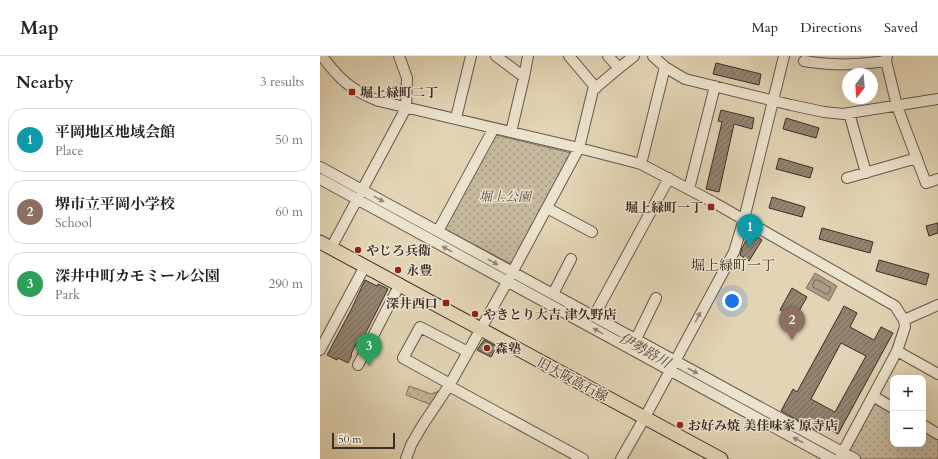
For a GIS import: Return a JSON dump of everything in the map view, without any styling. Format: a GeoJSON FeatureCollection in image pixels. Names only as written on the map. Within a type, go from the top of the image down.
{"type":"FeatureCollection","features":[{"type":"Feature","properties":{"kind":"main road","name":"旧大阪高石線"},"geometry":{"type":"LineString","coordinates":[[326,245],[721,459]]}},
{"type":"Feature","properties":{"kind":"street"},"geometry":{"type":"LineString","coordinates":[[322,56],[334,72],[354,90],[379,101],[456,118],[641,164],[744,219],[895,306],[904,320],[905,327],[897,351],[839,456]]}},
{"type":"Feature","properties":{"kind":"street"},"geometry":{"type":"LineString","coordinates":[[326,245],[360,195],[406,108],[407,78],[399,56]]}},
{"type":"Feature","properties":{"kind":"street"},"geometry":{"type":"LineString","coordinates":[[456,118],[471,56]]}},
{"type":"Feature","properties":{"kind":"street"},"geometry":{"type":"LineString","coordinates":[[496,56],[524,78]]}},
{"type":"Feature","properties":{"kind":"street"},"geometry":{"type":"LineString","coordinates":[[511,132],[528,56]]}},
{"type":"Feature","properties":{"kind":"street"},"geometry":{"type":"LineString","coordinates":[[569,56],[596,88]]}},
{"type":"Feature","properties":{"kind":"street"},"geometry":{"type":"LineString","coordinates":[[608,56],[619,68]]}},
{"type":"Feature","properties":{"kind":"street"},"geometry":{"type":"LineString","coordinates":[[406,459],[411,445],[468,352],[579,148],[593,90],[634,56]]}},
{"type":"Feature","properties":{"kind":"street"},"geometry":{"type":"LineString","coordinates":[[653,56],[665,67],[685,79],[824,112],[843,114],[938,99]]}},
{"type":"Feature","properties":{"kind":"street"},"geometry":{"type":"LineString","coordinates":[[621,459],[734,252],[744,219],[784,56]]}},
{"type":"Feature","properties":{"kind":"street"},"geometry":{"type":"LineString","coordinates":[[804,61],[822,60],[834,65],[856,65],[887,58],[897,106],[926,183],[938,179]]}},
{"type":"Feature","properties":{"kind":"street"},"geometry":{"type":"LineString","coordinates":[[641,164],[665,67]]}},
{"type":"Feature","properties":{"kind":"street"},"geometry":{"type":"LineString","coordinates":[[689,189],[715,86]]}},
{"type":"Feature","properties":{"kind":"street"},"geometry":{"type":"LineString","coordinates":[[849,113],[866,173]]}},
{"type":"Feature","properties":{"kind":"street"},"geometry":{"type":"LineString","coordinates":[[438,232],[494,128]]}},
{"type":"Feature","properties":{"kind":"street"},"geometry":{"type":"LineString","coordinates":[[847,178],[917,158]]}},
{"type":"Feature","properties":{"kind":"street"},"geometry":{"type":"LineString","coordinates":[[320,167],[360,195],[672,366],[839,456],[855,459]]}},
{"type":"Feature","properties":{"kind":"street"},"geometry":{"type":"LineString","coordinates":[[594,316],[669,178]]}},
{"type":"Feature","properties":{"kind":"street"},"geometry":{"type":"LineString","coordinates":[[320,179],[360,195],[438,232],[510,277],[553,294],[636,339],[672,366]]}},
{"type":"Feature","properties":{"kind":"street"},"geometry":{"type":"LineString","coordinates":[[547,208],[592,232]]}},
{"type":"Feature","properties":{"kind":"street"},"geometry":{"type":"LineString","coordinates":[[553,294],[571,259]]}},
{"type":"Feature","properties":{"kind":"street"},"geometry":{"type":"LineString","coordinates":[[320,350],[365,266]]}},
{"type":"Feature","properties":{"kind":"street"},"geometry":{"type":"LineString","coordinates":[[358,365],[400,284]]}},
{"type":"Feature","properties":{"kind":"street"},"geometry":{"type":"LineString","coordinates":[[636,339],[656,298]]}},
{"type":"Feature","properties":{"kind":"street"},"geometry":{"type":"LineString","coordinates":[[904,320],[938,305]]}},
{"type":"Feature","properties":{"kind":"street"},"geometry":{"type":"LineString","coordinates":[[468,352],[420,327],[403,358],[583,459]]}},
{"type":"Feature","properties":{"kind":"street"},"geometry":{"type":"LineString","coordinates":[[897,351],[938,374]]}},
{"type":"Feature","properties":{"kind":"street"},"geometry":{"type":"LineString","coordinates":[[873,396],[890,406]]}},
{"type":"Feature","properties":{"kind":"street"},"geometry":{"type":"LineString","coordinates":[[926,427],[938,434]]}},
{"type":"Feature","properties":{"kind":"green space","name":"堀上公園"},"geometry":{"type":"Polygon","coordinates":[[[496,135],[571,153],[511,264],[445,229],[496,135]]]}},
{"type":"Feature","properties":{"kind":"green space"},"geometry":{"type":"Polygon","coordinates":[[[409,386],[431,394],[442,390],[432,405],[406,395],[409,386]]]}},
{"type":"Feature","properties":{"kind":"green space"},"geometry":{"type":"Polygon","coordinates":[[[874,405],[877,405],[890,412],[890,447],[926,447],[926,433],[938,439],[938,459],[862,459],[850,453],[850,449],[874,405]]]}},
{"type":"Feature","properties":{"kind":"water"},"geometry":{"type":"Polygon","coordinates":[[[815,273],[837,286],[829,301],[806,288],[815,273]]]}},
{"type":"Feature","properties":{"kind":"building"},"geometry":{"type":"Polygon","coordinates":[[[716,63],[761,74],[759,85],[713,74],[716,63]]]}},
{"type":"Feature","properties":{"kind":"building"},"geometry":{"type":"Polygon","coordinates":[[[721,110],[754,118],[752,129],[734,124],[719,192],[706,189],[722,122],[718,121],[721,110]]]}},
{"type":"Feature","properties":{"kind":"building"},"geometry":{"type":"Polygon","coordinates":[[[786,118],[819,128],[816,138],[783,129],[786,118]]]}},
{"type":"Feature","properties":{"kind":"building"},"geometry":{"type":"Polygon","coordinates":[[[779,158],[813,168],[810,178],[776,169],[779,158]]]}},
{"type":"Feature","properties":{"kind":"building"},"geometry":{"type":"Polygon","coordinates":[[[772,197],[805,207],[802,217],[769,208],[772,197]]]}},
{"type":"Feature","properties":{"kind":"building"},"geometry":{"type":"Polygon","coordinates":[[[938,223],[938,233],[929,236],[926,226],[938,223]]]}},
{"type":"Feature","properties":{"kind":"building"},"geometry":{"type":"Polygon","coordinates":[[[822,228],[873,242],[870,253],[819,239],[822,228]]]}},
{"type":"Feature","properties":{"kind":"building"},"geometry":{"type":"Polygon","coordinates":[[[751,232],[762,240],[749,261],[740,255],[742,248],[751,232]]]}},
{"type":"Feature","properties":{"kind":"building"},"geometry":{"type":"Polygon","coordinates":[[[879,260],[929,274],[926,285],[876,271],[879,260]]]}},
{"type":"Feature","properties":{"kind":"building"},"geometry":{"type":"Polygon","coordinates":[[[365,280],[377,286],[378,284],[388,289],[362,340],[359,339],[348,363],[338,358],[337,360],[327,355],[365,280]]]}},
{"type":"Feature","properties":{"kind":"building"},"geometry":{"type":"Polygon","coordinates":[[[792,288],[807,297],[795,318],[780,310],[792,288]]]}},
{"type":"Feature","properties":{"kind":"building"},"geometry":{"type":"Polygon","coordinates":[[[844,306],[857,313],[850,327],[874,340],[881,327],[893,333],[838,434],[821,425],[817,431],[781,411],[793,389],[797,392],[844,306]],[[841,343],[811,399],[835,412],[866,356],[841,343]]]}},
{"type":"Feature","properties":{"kind":"building","name":"森塾"},"geometry":{"type":"Polygon","coordinates":[[[484,340],[497,347],[491,357],[477,350],[484,340]]]}},
{"type":"Feature","properties":{"kind":"waterway","name":"伊勢路川"},"geometry":{"type":"LineString","coordinates":[[337,182],[449,244]]}},
{"type":"Feature","properties":{"kind":"waterway","name":"伊勢路川"},"geometry":{"type":"LineString","coordinates":[[792,432],[844,459]]}},
{"type":"Feature","properties":{"kind":"place","name":"堀上緑町二丁"},"geometry":{"type":"Point","coordinates":[352,92]}},
{"type":"Feature","properties":{"kind":"place","name":"堀上緑町一丁"},"geometry":{"type":"Point","coordinates":[711,207]}},
{"type":"Feature","properties":{"kind":"place","name":"平岡地区地域会館"},"geometry":{"type":"Point","coordinates":[750,247]}},
{"type":"Feature","properties":{"kind":"place","name":"やじろ兵衛"},"geometry":{"type":"Point","coordinates":[358,250]}},
{"type":"Feature","properties":{"kind":"place","name":"永豊"},"geometry":{"type":"Point","coordinates":[398,270]}},
{"type":"Feature","properties":{"kind":"place","name":"深井西口"},"geometry":{"type":"Point","coordinates":[446,303]}},
{"type":"Feature","properties":{"kind":"place","name":"やきとり大吉 津久野店"},"geometry":{"type":"Point","coordinates":[475,314]}},
{"type":"Feature","properties":{"kind":"place","name":"堺市立平岡小学校"},"geometry":{"type":"Point","coordinates":[792,340]}},
{"type":"Feature","properties":{"kind":"place","name":"森塾"},"geometry":{"type":"Point","coordinates":[487,348]}},
{"type":"Feature","properties":{"kind":"place","name":"深井中町カモミール公園"},"geometry":{"type":"Point","coordinates":[369,366]}},
{"type":"Feature","properties":{"kind":"place","name":"お好み焼 美佳味家 原寺店"},"geometry":{"type":"Point","coordinates":[680,425]}},
{"type":"Feature","properties":{"kind":"district","name":"堀上緑町一丁"},"geometry":{"type":"Point","coordinates":[733,265]}}]}
